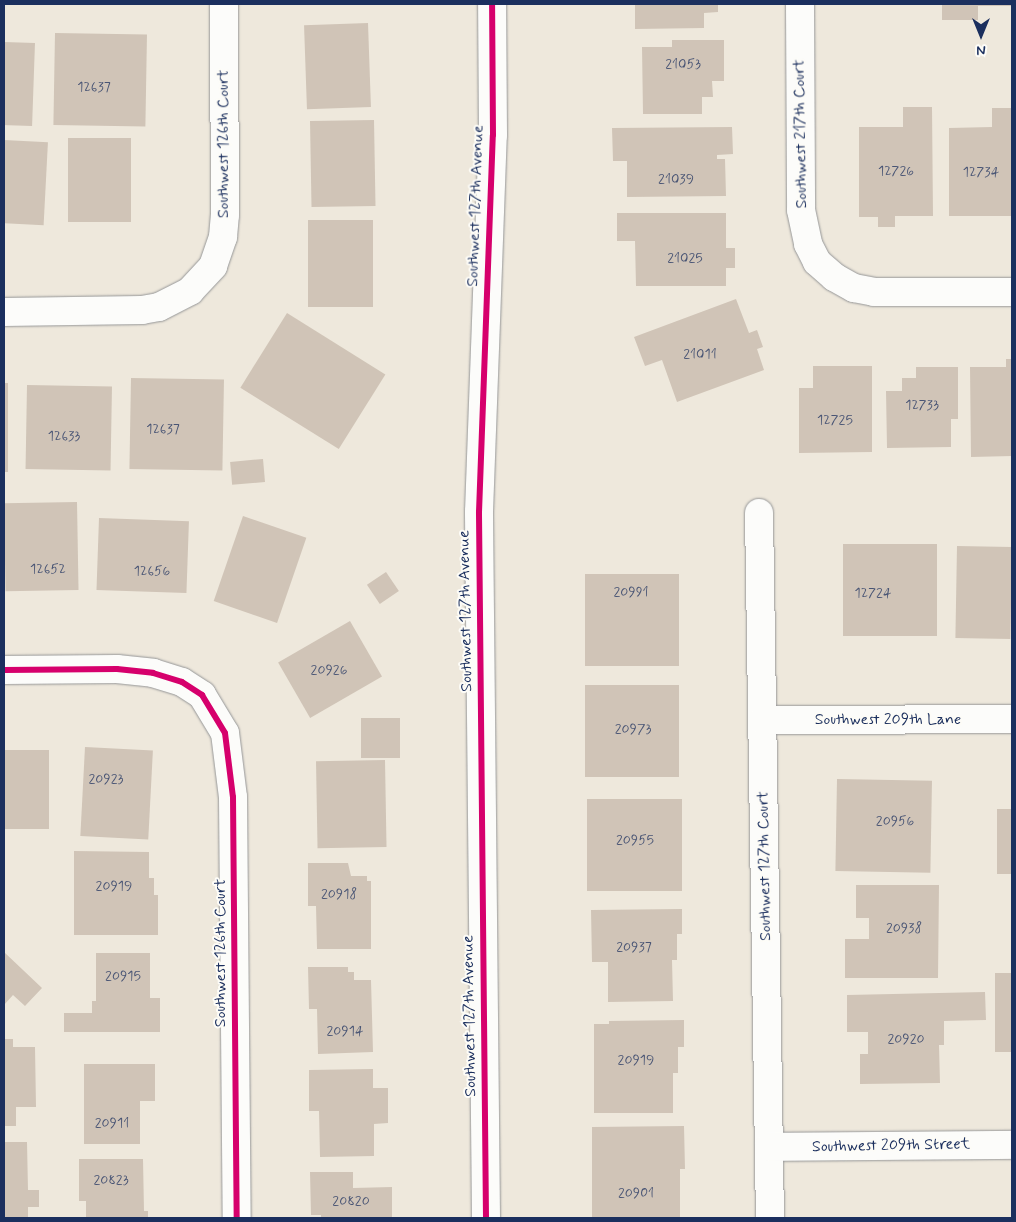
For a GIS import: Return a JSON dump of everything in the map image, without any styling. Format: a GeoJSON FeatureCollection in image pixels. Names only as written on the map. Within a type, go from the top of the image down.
{"type":"FeatureCollection","features":[{"type":"Feature","properties":{"kind":"street","name":"Southwest 126th Court"},"geometry":{"type":"LineString","coordinates":[[4,312],[142,310],[175,300],[203,279],[218,254],[225,215],[224,4]]}},
{"type":"Feature","properties":{"kind":"street","name":"Southwest 127th Avenue"},"geometry":{"type":"LineString","coordinates":[[486,1218],[479,512],[493,135],[492,4]]}},
{"type":"Feature","properties":{"kind":"street","name":"Southwest 217th Court"},"geometry":{"type":"LineString","coordinates":[[800,4],[801,210],[808,244],[818,262],[840,281],[874,292],[1012,292]]}},
{"type":"Feature","properties":{"kind":"street","name":"Southwest 127th Court"},"geometry":{"type":"LineString","coordinates":[[759,513],[770,1218]]}},
{"type":"Feature","properties":{"kind":"street","name":"Southwest 126th Court"},"geometry":{"type":"LineString","coordinates":[[4,670],[117,669],[153,673],[182,682],[202,695],[225,733],[232,771],[237,1218]]}},
{"type":"Feature","properties":{"kind":"street","name":"Southwest 209th Lane"},"geometry":{"type":"LineString","coordinates":[[763,720],[1012,719]]}},
{"type":"Feature","properties":{"kind":"street","name":"Southwest 209th Street"},"geometry":{"type":"LineString","coordinates":[[769,1148],[1012,1145]]}},
{"type":"Feature","properties":{"kind":"building"},"geometry":{"type":"Polygon","coordinates":[[[635,4],[718,4],[718,12],[704,13],[704,28],[635,29],[635,4]]]}},
{"type":"Feature","properties":{"kind":"building"},"geometry":{"type":"Polygon","coordinates":[[[942,4],[1012,4],[1012,6],[978,6],[978,20],[942,20],[942,4]]]}},
{"type":"Feature","properties":{"kind":"building"},"geometry":{"type":"Polygon","coordinates":[[[368,23],[371,107],[307,109],[304,25],[368,23]]]}},
{"type":"Feature","properties":{"kind":"building"},"geometry":{"type":"Polygon","coordinates":[[[55,33],[147,35],[145,127],[53,125],[55,33]]]}},
{"type":"Feature","properties":{"kind":"building"},"geometry":{"type":"Polygon","coordinates":[[[672,40],[724,40],[724,81],[712,81],[713,97],[702,97],[702,114],[643,114],[642,47],[672,47],[672,40]]]}},
{"type":"Feature","properties":{"kind":"building"},"geometry":{"type":"Polygon","coordinates":[[[4,42],[35,43],[32,126],[4,125],[4,42]]]}},
{"type":"Feature","properties":{"kind":"building"},"geometry":{"type":"Polygon","coordinates":[[[903,107],[932,107],[933,216],[895,216],[895,227],[878,227],[878,217],[859,217],[859,127],[903,127],[903,107]]]}},
{"type":"Feature","properties":{"kind":"building"},"geometry":{"type":"Polygon","coordinates":[[[992,108],[1012,108],[1012,216],[949,216],[949,128],[992,127],[992,108]]]}},
{"type":"Feature","properties":{"kind":"building"},"geometry":{"type":"Polygon","coordinates":[[[374,120],[376,206],[312,207],[310,121],[374,120]]]}},
{"type":"Feature","properties":{"kind":"building"},"geometry":{"type":"Polygon","coordinates":[[[732,127],[733,154],[717,155],[717,159],[725,159],[726,196],[627,197],[627,161],[613,161],[612,128],[732,127]]]}},
{"type":"Feature","properties":{"kind":"building"},"geometry":{"type":"Polygon","coordinates":[[[68,138],[131,138],[131,222],[68,222],[68,138]]]}},
{"type":"Feature","properties":{"kind":"building"},"geometry":{"type":"Polygon","coordinates":[[[4,140],[48,142],[44,225],[4,223],[4,140]]]}},
{"type":"Feature","properties":{"kind":"building"},"geometry":{"type":"Polygon","coordinates":[[[617,213],[726,213],[726,248],[735,248],[735,268],[726,268],[726,286],[636,286],[635,241],[617,241],[617,213]]]}},
{"type":"Feature","properties":{"kind":"building"},"geometry":{"type":"Polygon","coordinates":[[[308,220],[373,220],[373,307],[308,307],[308,220]]]}},
{"type":"Feature","properties":{"kind":"building"},"geometry":{"type":"Polygon","coordinates":[[[736,299],[749,333],[757,330],[763,347],[757,349],[764,370],[677,402],[662,360],[645,366],[634,337],[736,299]]]}},
{"type":"Feature","properties":{"kind":"building"},"geometry":{"type":"Polygon","coordinates":[[[287,313],[385,374],[339,449],[240,388],[287,313]]]}},
{"type":"Feature","properties":{"kind":"building"},"geometry":{"type":"Polygon","coordinates":[[[1006,359],[1012,359],[1012,456],[971,457],[970,367],[1006,367],[1006,359]]]}},
{"type":"Feature","properties":{"kind":"building"},"geometry":{"type":"Polygon","coordinates":[[[813,366],[872,366],[872,452],[799,453],[799,388],[813,388],[813,366]]]}},
{"type":"Feature","properties":{"kind":"building"},"geometry":{"type":"Polygon","coordinates":[[[916,367],[958,367],[958,419],[951,419],[951,447],[887,448],[886,391],[902,391],[902,378],[916,378],[916,367]]]}},
{"type":"Feature","properties":{"kind":"building"},"geometry":{"type":"Polygon","coordinates":[[[131,378],[224,380],[222,471],[129,469],[131,378]]]}},
{"type":"Feature","properties":{"kind":"building"},"geometry":{"type":"Polygon","coordinates":[[[4,383],[8,383],[8,472],[4,472],[4,383]]]}},
{"type":"Feature","properties":{"kind":"building"},"geometry":{"type":"Polygon","coordinates":[[[27,385],[112,386],[111,470],[26,469],[27,385]]]}},
{"type":"Feature","properties":{"kind":"building"},"geometry":{"type":"Polygon","coordinates":[[[263,459],[265,482],[232,485],[230,462],[263,459]]]}},
{"type":"Feature","properties":{"kind":"building"},"geometry":{"type":"Polygon","coordinates":[[[77,502],[79,590],[6,591],[4,503],[77,502]]]}},
{"type":"Feature","properties":{"kind":"building"},"geometry":{"type":"Polygon","coordinates":[[[243,516],[306,538],[277,623],[214,601],[243,516]]]}},
{"type":"Feature","properties":{"kind":"building"},"geometry":{"type":"Polygon","coordinates":[[[99,518],[189,521],[186,593],[96,590],[99,518]]]}},
{"type":"Feature","properties":{"kind":"building"},"geometry":{"type":"Polygon","coordinates":[[[843,544],[937,544],[937,636],[843,636],[843,544]]]}},
{"type":"Feature","properties":{"kind":"building"},"geometry":{"type":"Polygon","coordinates":[[[957,546],[1012,547],[1010,639],[955,638],[957,546]]]}},
{"type":"Feature","properties":{"kind":"building"},"geometry":{"type":"Polygon","coordinates":[[[386,572],[399,591],[380,604],[367,585],[386,572]]]}},
{"type":"Feature","properties":{"kind":"building"},"geometry":{"type":"Polygon","coordinates":[[[585,574],[679,574],[679,666],[585,666],[585,574]]]}},
{"type":"Feature","properties":{"kind":"building"},"geometry":{"type":"Polygon","coordinates":[[[350,621],[382,676],[310,718],[278,662],[350,621]]]}},
{"type":"Feature","properties":{"kind":"building"},"geometry":{"type":"Polygon","coordinates":[[[585,685],[679,685],[679,777],[585,777],[585,685]]]}},
{"type":"Feature","properties":{"kind":"building"},"geometry":{"type":"Polygon","coordinates":[[[361,718],[400,718],[400,758],[361,758],[361,718]]]}},
{"type":"Feature","properties":{"kind":"building"},"geometry":{"type":"Polygon","coordinates":[[[85,747],[153,751],[148,839],[80,836],[85,747]]]}},
{"type":"Feature","properties":{"kind":"building"},"geometry":{"type":"Polygon","coordinates":[[[4,750],[49,750],[49,829],[4,829],[4,750]]]}},
{"type":"Feature","properties":{"kind":"building"},"geometry":{"type":"Polygon","coordinates":[[[385,760],[387,847],[318,848],[316,761],[385,760]]]}},
{"type":"Feature","properties":{"kind":"building"},"geometry":{"type":"Polygon","coordinates":[[[837,779],[932,781],[930,873],[835,871],[837,779]]]}},
{"type":"Feature","properties":{"kind":"building"},"geometry":{"type":"Polygon","coordinates":[[[587,799],[682,799],[682,891],[587,891],[587,799]]]}},
{"type":"Feature","properties":{"kind":"building"},"geometry":{"type":"Polygon","coordinates":[[[997,809],[1012,809],[1012,874],[997,874],[997,809]]]}},
{"type":"Feature","properties":{"kind":"building"},"geometry":{"type":"Polygon","coordinates":[[[74,851],[149,852],[149,878],[154,878],[154,895],[158,895],[158,935],[74,935],[74,851]]]}},
{"type":"Feature","properties":{"kind":"building"},"geometry":{"type":"Polygon","coordinates":[[[308,863],[348,863],[351,876],[367,876],[367,881],[371,881],[371,949],[317,949],[316,906],[308,906],[308,863]]]}},
{"type":"Feature","properties":{"kind":"building"},"geometry":{"type":"Polygon","coordinates":[[[856,885],[939,885],[938,978],[845,978],[845,939],[869,939],[869,918],[856,918],[856,885]]]}},
{"type":"Feature","properties":{"kind":"building"},"geometry":{"type":"Polygon","coordinates":[[[682,909],[682,934],[677,934],[677,960],[672,960],[673,1001],[608,1002],[608,962],[592,962],[591,910],[682,909]]]}},
{"type":"Feature","properties":{"kind":"building"},"geometry":{"type":"Polygon","coordinates":[[[4,952],[42,988],[25,1006],[13,995],[4,1005],[4,952]]]}},
{"type":"Feature","properties":{"kind":"building"},"geometry":{"type":"Polygon","coordinates":[[[96,953],[150,953],[150,998],[160,998],[160,1032],[64,1032],[64,1013],[92,1013],[92,1001],[96,1001],[96,953]]]}},
{"type":"Feature","properties":{"kind":"building"},"geometry":{"type":"Polygon","coordinates":[[[308,967],[348,967],[348,972],[354,972],[354,980],[371,980],[373,1052],[318,1054],[317,1009],[309,1009],[308,967]]]}},
{"type":"Feature","properties":{"kind":"building"},"geometry":{"type":"Polygon","coordinates":[[[995,973],[1012,973],[1012,1052],[995,1052],[995,973]]]}},
{"type":"Feature","properties":{"kind":"building"},"geometry":{"type":"Polygon","coordinates":[[[985,992],[986,1020],[944,1021],[944,1045],[939,1045],[940,1083],[860,1084],[860,1054],[868,1054],[868,1032],[847,1032],[847,995],[985,992]]]}},
{"type":"Feature","properties":{"kind":"building"},"geometry":{"type":"Polygon","coordinates":[[[684,1020],[684,1047],[678,1047],[678,1073],[673,1073],[673,1113],[594,1113],[594,1024],[609,1024],[609,1021],[684,1020]]]}},
{"type":"Feature","properties":{"kind":"building"},"geometry":{"type":"Polygon","coordinates":[[[4,1039],[13,1039],[13,1047],[35,1047],[36,1107],[16,1107],[16,1126],[4,1126],[4,1039]]]}},
{"type":"Feature","properties":{"kind":"building"},"geometry":{"type":"Polygon","coordinates":[[[84,1064],[155,1064],[155,1101],[140,1101],[140,1144],[84,1144],[84,1064]]]}},
{"type":"Feature","properties":{"kind":"building"},"geometry":{"type":"Polygon","coordinates":[[[373,1069],[373,1088],[388,1088],[388,1123],[374,1124],[374,1156],[320,1157],[319,1111],[309,1111],[309,1070],[373,1069]]]}},
{"type":"Feature","properties":{"kind":"building"},"geometry":{"type":"Polygon","coordinates":[[[684,1126],[685,1169],[680,1169],[680,1218],[592,1218],[592,1127],[684,1126]]]}},
{"type":"Feature","properties":{"kind":"building"},"geometry":{"type":"Polygon","coordinates":[[[4,1142],[27,1142],[28,1190],[39,1190],[39,1207],[28,1207],[28,1218],[4,1218],[4,1142]]]}},
{"type":"Feature","properties":{"kind":"building"},"geometry":{"type":"Polygon","coordinates":[[[79,1159],[143,1159],[144,1211],[148,1211],[148,1218],[86,1218],[86,1201],[79,1201],[79,1159]]]}},
{"type":"Feature","properties":{"kind":"building"},"geometry":{"type":"Polygon","coordinates":[[[310,1172],[353,1172],[353,1188],[392,1187],[392,1218],[321,1218],[321,1215],[311,1215],[310,1172]]]}},
{"type":"Feature","properties":{"kind":"cycle path"},"geometry":{"type":"LineString","coordinates":[[486,1218],[479,512],[493,135],[492,4]]}},
{"type":"Feature","properties":{"kind":"cycle path"},"geometry":{"type":"LineString","coordinates":[[4,670],[117,669],[153,673],[182,682],[202,695],[225,733],[233,797],[237,1218]]}}]}
